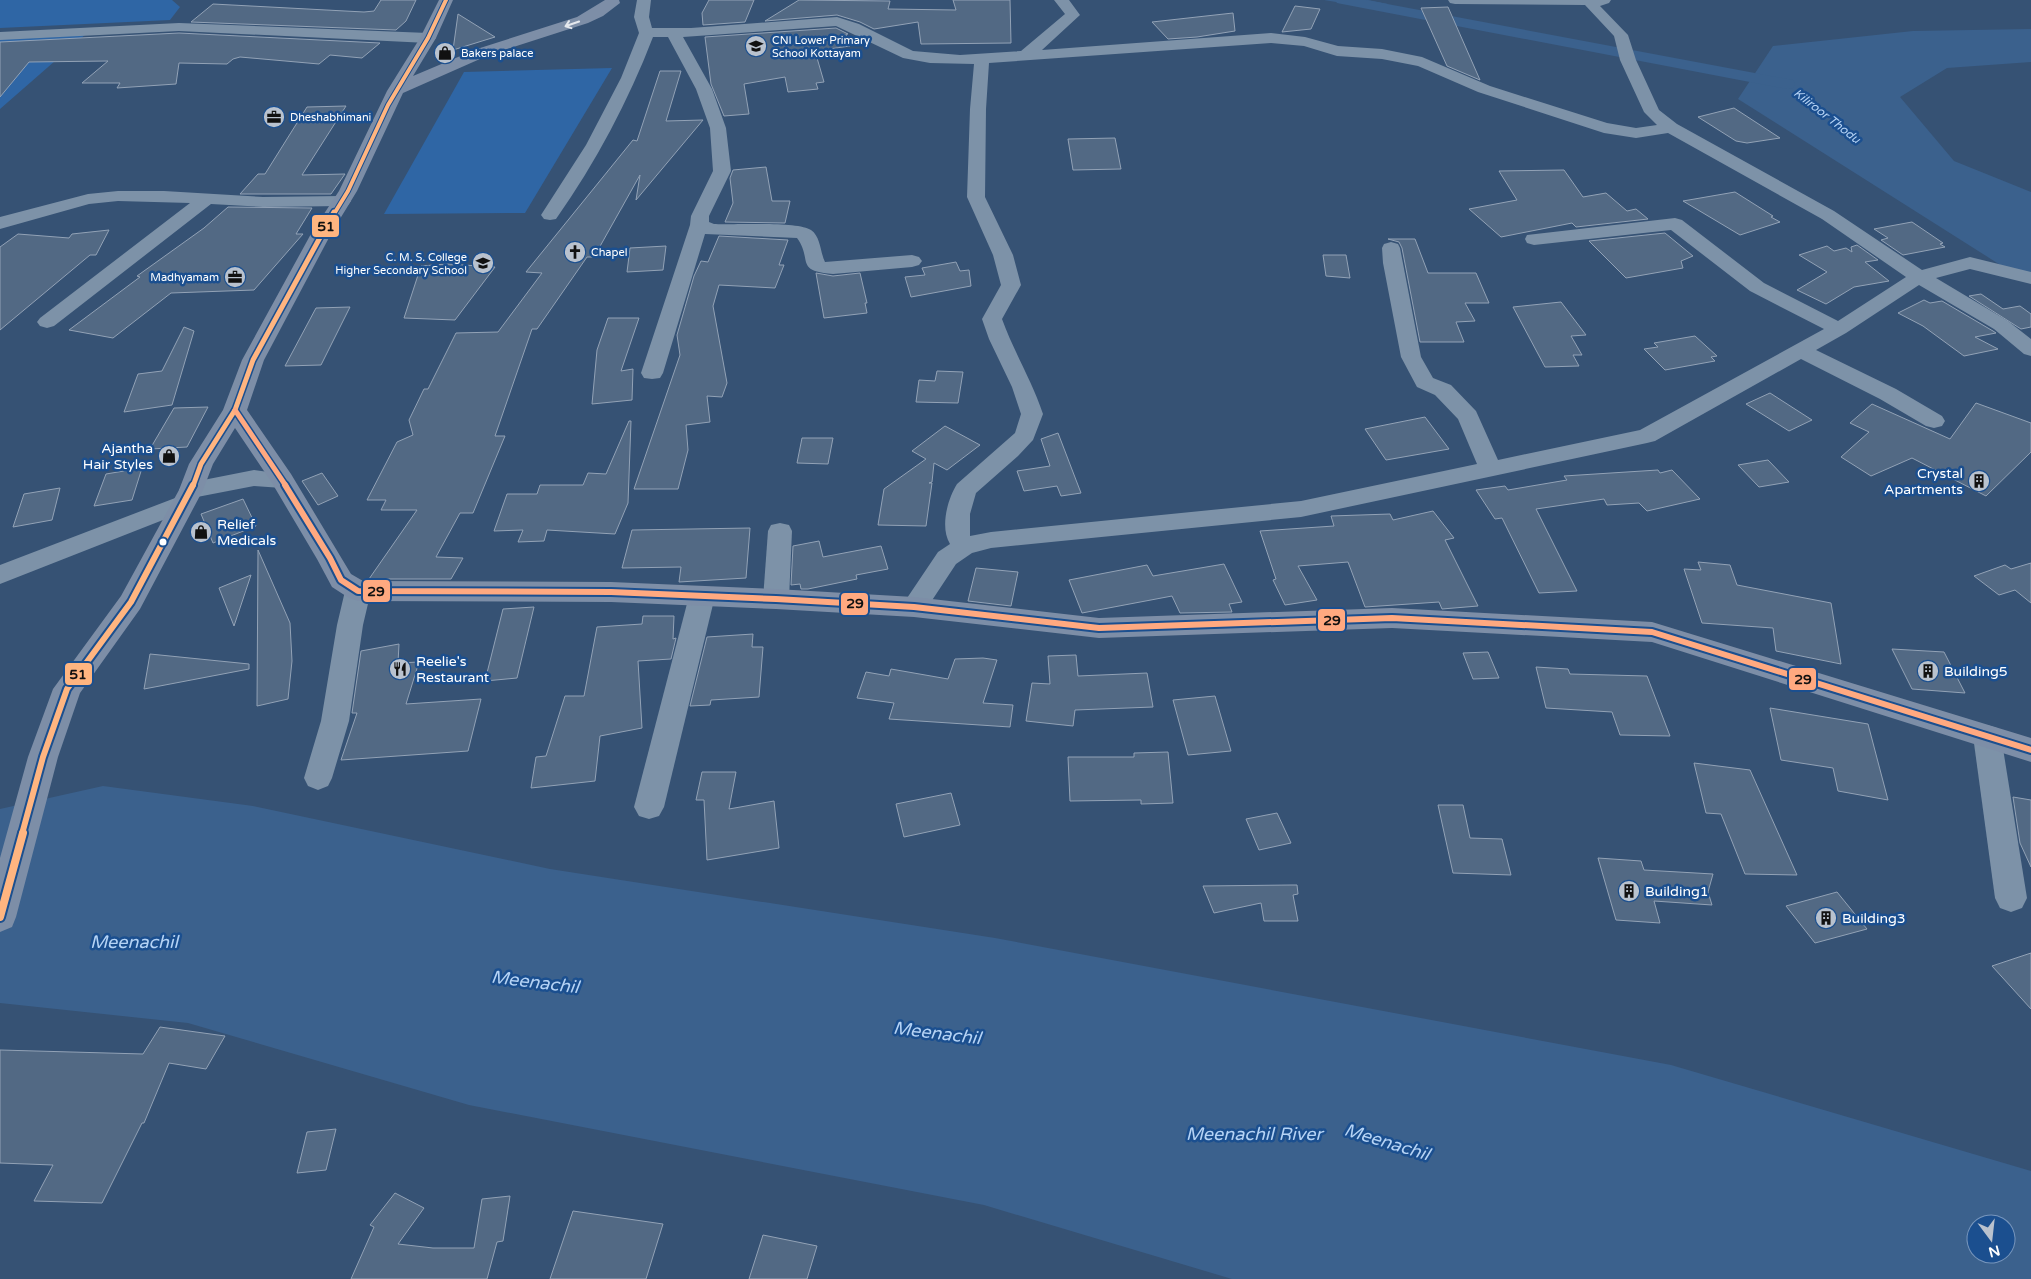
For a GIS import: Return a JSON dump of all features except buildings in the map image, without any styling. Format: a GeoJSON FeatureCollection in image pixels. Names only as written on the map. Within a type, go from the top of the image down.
{"type":"FeatureCollection","features":[{"type":"Feature","properties":{"kind":"main road"},"geometry":{"type":"LineString","coordinates":[[0,918],[43,756],[67,689],[131,602],[187,496],[201,464],[234,410],[253,360],[322,232],[342,201],[395,91],[428,38],[446,0]]}},
{"type":"Feature","properties":{"kind":"main road"},"geometry":{"type":"LineString","coordinates":[[395,91],[483,52],[576,23],[600,12],[612,3],[612,0]]}},
{"type":"Feature","properties":{"kind":"main road"},"geometry":{"type":"LineString","coordinates":[[234,410],[282,480],[330,558],[341,580],[358,591],[518,591],[776,599],[914,607],[1099,628],[1392,618],[1652,632],[2031,750]]}},
{"type":"Feature","properties":{"kind":"street"},"geometry":{"type":"LineString","coordinates":[[1024,56],[1073,15],[1060,0]]}},
{"type":"Feature","properties":{"kind":"street"},"geometry":{"type":"LineString","coordinates":[[1454,0],[1600,0]]}},
{"type":"Feature","properties":{"kind":"street"},"geometry":{"type":"LineString","coordinates":[[1600,0],[1592,6],[1621,35],[1628,60],[1652,112],[1672,128],[1828,216],[1919,277],[2001,325],[2031,350]]}},
{"type":"Feature","properties":{"kind":"street"},"geometry":{"type":"LineString","coordinates":[[641,3],[644,30],[647,33]]}},
{"type":"Feature","properties":{"kind":"street"},"geometry":{"type":"LineString","coordinates":[[647,33],[674,33],[837,21],[848,24],[901,52],[926,58],[960,60],[1271,38],[1305,42],[1337,50],[1382,54],[1422,62],[1484,89],[1604,128],[1636,133],[1672,128]]}},
{"type":"Feature","properties":{"kind":"street"},"geometry":{"type":"LineString","coordinates":[[0,36],[179,27],[428,38]]}},
{"type":"Feature","properties":{"kind":"street"},"geometry":{"type":"LineString","coordinates":[[550,215],[595,145],[628,78],[647,33]]}},
{"type":"Feature","properties":{"kind":"street"},"geometry":{"type":"LineString","coordinates":[[652,372],[699,225],[700,216],[722,171],[718,128],[704,88],[685,57],[674,33]]}},
{"type":"Feature","properties":{"kind":"street"},"geometry":{"type":"LineString","coordinates":[[964,546],[958,537],[958,514],[965,490],[1015,446],[1025,434],[1032,414],[1023,387],[999,339],[992,319],[1011,284],[1003,255],[976,197],[978,109],[982,59]]}},
{"type":"Feature","properties":{"kind":"street"},"geometry":{"type":"LineString","coordinates":[[0,223],[88,199],[118,196],[263,202],[342,201]]}},
{"type":"Feature","properties":{"kind":"street"},"geometry":{"type":"LineString","coordinates":[[47,322],[206,199]]}},
{"type":"Feature","properties":{"kind":"street"},"geometry":{"type":"LineString","coordinates":[[1534,239],[1675,224],[1757,287],[1839,329]]}},
{"type":"Feature","properties":{"kind":"street"},"geometry":{"type":"LineString","coordinates":[[699,225],[711,230],[792,231],[804,234],[810,242],[815,263],[820,267],[832,268],[912,262]]}},
{"type":"Feature","properties":{"kind":"street"},"geometry":{"type":"LineString","coordinates":[[1391,248],[1392,263],[1411,357],[1425,382],[1443,390],[1468,416],[1491,470]]}},
{"type":"Feature","properties":{"kind":"street"},"geometry":{"type":"LineString","coordinates":[[914,607],[947,558],[964,546],[990,540],[1301,509],[1647,436],[1802,351],[1919,277],[1970,263],[2007,270],[2031,278]]}},
{"type":"Feature","properties":{"kind":"street"},"geometry":{"type":"LineString","coordinates":[[1802,351],[1888,394],[1934,421]]}},
{"type":"Feature","properties":{"kind":"street"},"geometry":{"type":"LineString","coordinates":[[0,575],[187,496],[254,478],[282,480]]}},
{"type":"Feature","properties":{"kind":"street"},"geometry":{"type":"LineString","coordinates":[[776,599],[780,531]]}},
{"type":"Feature","properties":{"kind":"street"},"geometry":{"type":"LineString","coordinates":[[318,778],[335,721],[350,624],[358,591]]}},
{"type":"Feature","properties":{"kind":"street"},"geometry":{"type":"LineString","coordinates":[[649,806],[702,596]]}},
{"type":"Feature","properties":{"kind":"street"},"geometry":{"type":"LineString","coordinates":[[1987,736],[2011,898]]}},
{"type":"Feature","properties":{"kind":"shaded area"},"geometry":{"type":"Polygon","coordinates":[[[0,0],[172,0],[180,7],[170,20],[0,28],[0,0]]]}},
{"type":"Feature","properties":{"kind":"shaded area"},"geometry":{"type":"Polygon","coordinates":[[[87,33],[0,109],[0,38],[87,33]]]}},
{"type":"Feature","properties":{"kind":"shaded area"},"geometry":{"type":"Polygon","coordinates":[[[612,68],[525,213],[384,214],[464,72],[612,68]]]}},
{"type":"Feature","properties":{"kind":"water"},"geometry":{"type":"Polygon","coordinates":[[[1324,0],[1368,0],[1388,4],[1385,10],[1324,0]]]}},
{"type":"Feature","properties":{"kind":"water","name":"Kiliroor Thodu"},"geometry":{"type":"Polygon","coordinates":[[[2031,29],[2031,62],[1947,68],[1900,97],[1954,161],[2031,192],[2031,275],[2002,266],[1738,99],[1773,46],[1913,31],[2031,29]]]}},
{"type":"Feature","properties":{"kind":"water","name":"Meenachil River"},"geometry":{"type":"Polygon","coordinates":[[[103,786],[253,806],[550,869],[995,938],[1671,1065],[2031,1171],[2031,1279],[1232,1279],[984,1205],[469,1105],[188,1023],[0,1003],[0,809],[103,786]]]}},
{"type":"Feature","properties":{"kind":"waterway"},"geometry":{"type":"LineString","coordinates":[[1342,0],[1787,84]]}},
{"type":"Feature","properties":{"kind":"transit line","name":"51"},"geometry":{"type":"LineString","coordinates":[[0,917],[43,757],[67,689],[131,602],[191,490],[201,464],[235,410],[253,360],[322,232],[348,191],[388,105],[428,38],[446,0]]}},
{"type":"Feature","properties":{"kind":"transit line","name":"29"},"geometry":{"type":"LineString","coordinates":[[235,410],[282,480],[330,558],[341,580],[358,591],[611,592],[776,599],[914,607],[1099,628],[1392,618],[1652,632],[2031,750]]}},
{"type":"Feature","properties":{"kind":"place","name":"CNI Lower Primary School Kottayam"},"geometry":{"type":"Point","coordinates":[756,46]}},
{"type":"Feature","properties":{"kind":"place","name":"Bakers palace"},"geometry":{"type":"Point","coordinates":[445,53]}},
{"type":"Feature","properties":{"kind":"place","name":"Dheshabhimani"},"geometry":{"type":"Point","coordinates":[274,117]}},
{"type":"Feature","properties":{"kind":"place","name":"Chapel"},"geometry":{"type":"Point","coordinates":[575,252]}},
{"type":"Feature","properties":{"kind":"place","name":"C. M. S. College Higher Secondary School"},"geometry":{"type":"Point","coordinates":[483,263]}},
{"type":"Feature","properties":{"kind":"place","name":"Madhyamam"},"geometry":{"type":"Point","coordinates":[235,277]}},
{"type":"Feature","properties":{"kind":"place","name":"Ajantha Hair Styles"},"geometry":{"type":"Point","coordinates":[169,456]}},
{"type":"Feature","properties":{"kind":"place","name":"Crystal Apartments"},"geometry":{"type":"Point","coordinates":[1979,481]}},
{"type":"Feature","properties":{"kind":"place","name":"Relief Medicals"},"geometry":{"type":"Point","coordinates":[201,532]}},
{"type":"Feature","properties":{"kind":"place","name":"Reelie's Restaurant"},"geometry":{"type":"Point","coordinates":[400,669]}},
{"type":"Feature","properties":{"kind":"place","name":"Building5"},"geometry":{"type":"Point","coordinates":[1928,671]}},
{"type":"Feature","properties":{"kind":"place","name":"Building1"},"geometry":{"type":"Point","coordinates":[1629,891]}},
{"type":"Feature","properties":{"kind":"place","name":"Building3"},"geometry":{"type":"Point","coordinates":[1826,918]}},
{"type":"Feature","properties":{"kind":"water label","name":"Meenachil"},"geometry":{"type":"Point","coordinates":[134,942]}},
{"type":"Feature","properties":{"kind":"water label","name":"Meenachil"},"geometry":{"type":"Point","coordinates":[535,982]}},
{"type":"Feature","properties":{"kind":"water label","name":"Meenachil"},"geometry":{"type":"Point","coordinates":[937,1033]}},
{"type":"Feature","properties":{"kind":"water label","name":"Meenachil"},"geometry":{"type":"Point","coordinates":[1387,1142]}}]}
